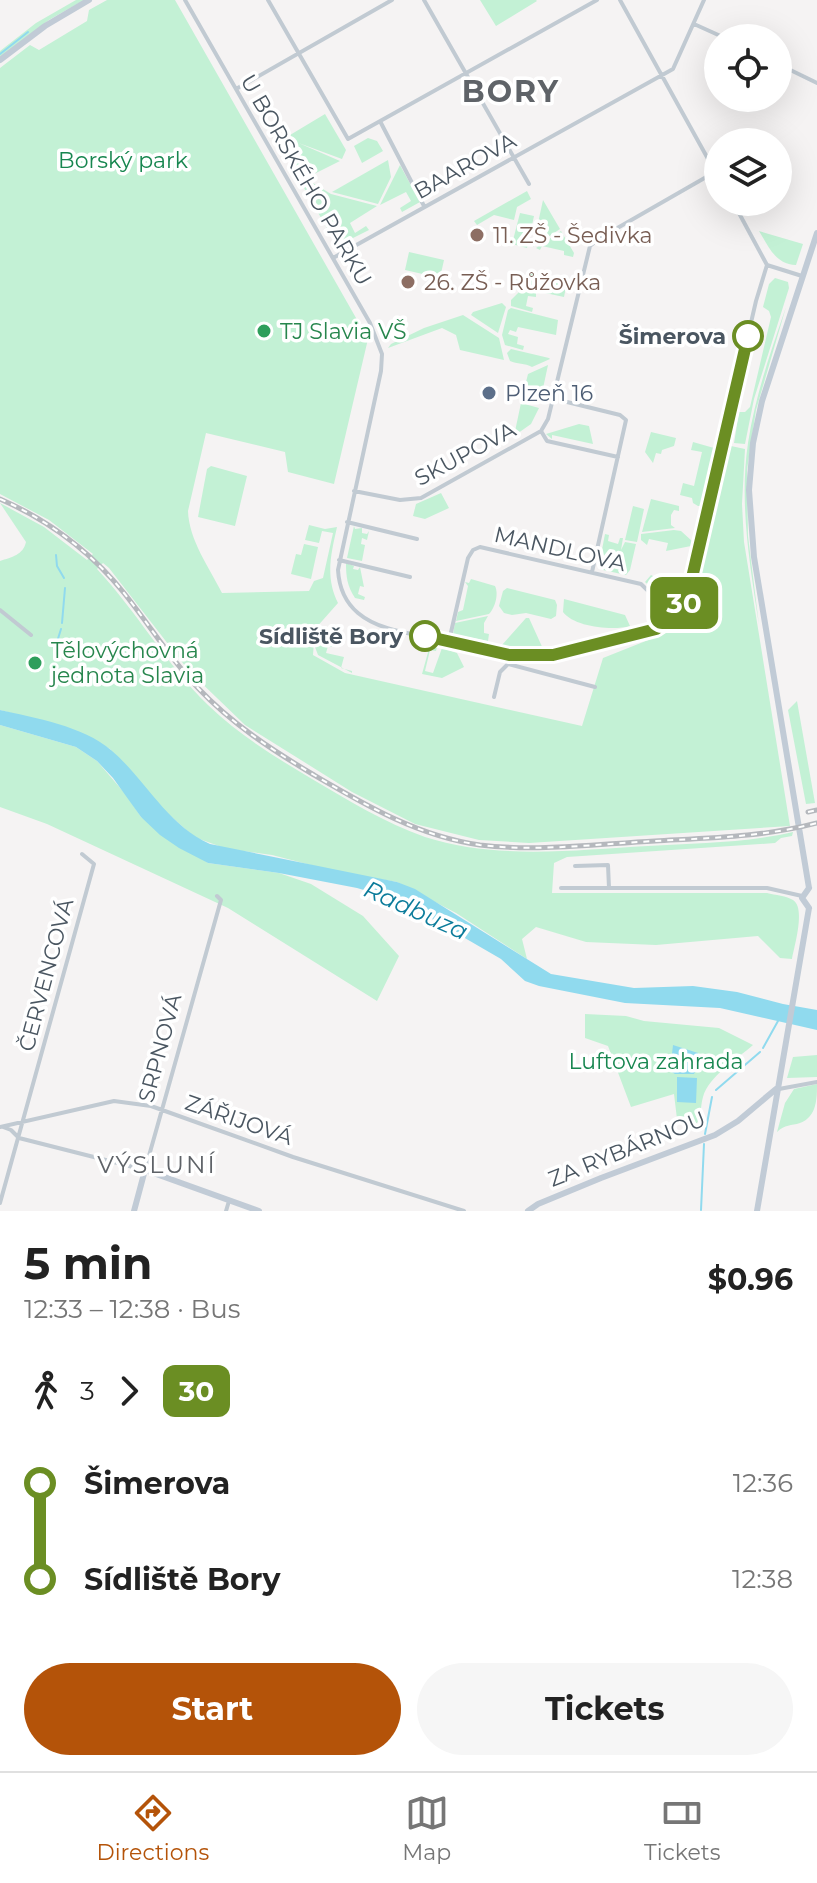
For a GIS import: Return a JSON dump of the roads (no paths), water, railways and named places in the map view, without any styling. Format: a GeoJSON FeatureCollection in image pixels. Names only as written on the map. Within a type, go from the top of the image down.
{"type":"FeatureCollection","features":[{"type":"Feature","properties":{"kind":"street"},"geometry":{"type":"LineString","coordinates":[[0,60],[45,26],[89,0]]}},
{"type":"Feature","properties":{"kind":"street","name":"U BORSKÉHO PARKU"},"geometry":{"type":"LineString","coordinates":[[185,0],[370,323],[382,354],[379,381],[339,560],[340,585],[350,605],[365,619],[385,627],[509,655],[549,656],[574,651],[654,630],[674,616]]}},
{"type":"Feature","properties":{"kind":"street"},"geometry":{"type":"LineString","coordinates":[[268,0],[348,139],[597,0]]}},
{"type":"Feature","properties":{"kind":"street"},"geometry":{"type":"LineString","coordinates":[[236,89],[392,0]]}},
{"type":"Feature","properties":{"kind":"street"},"geometry":{"type":"LineString","coordinates":[[424,0],[529,184]]}},
{"type":"Feature","properties":{"kind":"street"},"geometry":{"type":"LineString","coordinates":[[620,0],[704,151]]}},
{"type":"Feature","properties":{"kind":"street","name":"BAAROVA"},"geometry":{"type":"LineString","coordinates":[[333,258],[673,69],[703,0]]}},
{"type":"Feature","properties":{"kind":"street"},"geometry":{"type":"LineString","coordinates":[[694,24],[704,29]]}},
{"type":"Feature","properties":{"kind":"street"},"geometry":{"type":"LineString","coordinates":[[792,71],[817,83]]}},
{"type":"Feature","properties":{"kind":"street"},"geometry":{"type":"LineString","coordinates":[[381,123],[424,206]]}},
{"type":"Feature","properties":{"kind":"street","name":"SKUPOVA"},"geometry":{"type":"LineString","coordinates":[[354,491],[400,500],[421,498],[541,431],[548,419],[590,246],[704,182]]}},
{"type":"Feature","properties":{"kind":"street"},"geometry":{"type":"LineString","coordinates":[[674,616],[688,595],[767,265],[741,216]]}},
{"type":"Feature","properties":{"kind":"street"},"geometry":{"type":"LineString","coordinates":[[561,888],[767,888],[802,896],[813,888],[754,557],[749,490],[753,443],[762,401],[817,233]]}},
{"type":"Feature","properties":{"kind":"street"},"geometry":{"type":"LineString","coordinates":[[767,265],[802,276]]}},
{"type":"Feature","properties":{"kind":"street"},"geometry":{"type":"LineString","coordinates":[[567,402],[620,415],[626,423],[592,572]]}},
{"type":"Feature","properties":{"kind":"street"},"geometry":{"type":"LineString","coordinates":[[541,431],[547,441],[618,457]]}},
{"type":"Feature","properties":{"kind":"street"},"geometry":{"type":"LineString","coordinates":[[347,522],[417,539]]}},
{"type":"Feature","properties":{"kind":"street","name":"MANDLOVA"},"geometry":{"type":"LineString","coordinates":[[448,642],[468,559],[476,548],[486,547],[641,584],[674,616]]}},
{"type":"Feature","properties":{"kind":"street"},"geometry":{"type":"LineString","coordinates":[[339,560],[410,577]]}},
{"type":"Feature","properties":{"kind":"street"},"geometry":{"type":"LineString","coordinates":[[0,610],[31,635]]}},
{"type":"Feature","properties":{"kind":"street"},"geometry":{"type":"LineString","coordinates":[[494,697],[500,672],[508,664],[509,655]]}},
{"type":"Feature","properties":{"kind":"street"},"geometry":{"type":"LineString","coordinates":[[508,664],[595,687]]}},
{"type":"Feature","properties":{"kind":"street","name":"ČERVENCOVÁ"},"geometry":{"type":"LineString","coordinates":[[0,1203],[94,864],[82,854]]}},
{"type":"Feature","properties":{"kind":"street"},"geometry":{"type":"LineString","coordinates":[[575,866],[608,865],[609,888]]}},
{"type":"Feature","properties":{"kind":"street","name":"SRPNOVÁ"},"geometry":{"type":"LineString","coordinates":[[134,1211],[221,900],[217,896]]}},
{"type":"Feature","properties":{"kind":"street"},"geometry":{"type":"LineString","coordinates":[[757,1211],[795,978],[813,908],[804,904],[802,896]]}},
{"type":"Feature","properties":{"kind":"street"},"geometry":{"type":"LineString","coordinates":[[776,1089],[817,1082]]}},
{"type":"Feature","properties":{"kind":"street","name":"ZA RYBÁRNOU"},"geometry":{"type":"LineString","coordinates":[[528,1211],[601,1178],[715,1135],[738,1121],[776,1089]]}},
{"type":"Feature","properties":{"kind":"street","name":"ZÁŘIJOVÁ"},"geometry":{"type":"LineString","coordinates":[[0,1127],[114,1101],[151,1106],[293,1157],[464,1211]]}},
{"type":"Feature","properties":{"kind":"street"},"geometry":{"type":"LineString","coordinates":[[0,1127],[11,1130],[19,1138],[145,1170],[259,1211]]}},
{"type":"Feature","properties":{"kind":"street"},"geometry":{"type":"LineString","coordinates":[[226,1211],[229,1201]]}},
{"type":"Feature","properties":{"kind":"water"},"geometry":{"type":"Polygon","coordinates":[[[0,710],[58,724],[100,742],[124,762],[169,814],[210,844],[397,882],[415,889],[551,974],[634,988],[693,986],[737,992],[817,1010],[817,1030],[720,1008],[625,1003],[539,986],[525,981],[501,959],[401,901],[357,888],[208,863],[160,835],[141,817],[97,761],[76,747],[0,725],[0,710]]]}},
{"type":"Feature","properties":{"kind":"water"},"geometry":{"type":"Polygon","coordinates":[[[673,1045],[698,1053],[699,1063],[694,1074],[670,1071],[673,1045]]]}},
{"type":"Feature","properties":{"kind":"water"},"geometry":{"type":"Polygon","coordinates":[[[677,1077],[697,1078],[696,1103],[677,1102],[677,1077]]]}},
{"type":"Feature","properties":{"kind":"waterway"},"geometry":{"type":"LineString","coordinates":[[0,54],[28,32]]}},
{"type":"Feature","properties":{"kind":"waterway"},"geometry":{"type":"LineString","coordinates":[[56,555],[57,566],[64,578]]}},
{"type":"Feature","properties":{"kind":"waterway"},"geometry":{"type":"LineString","coordinates":[[62,623],[65,588]]}},
{"type":"Feature","properties":{"kind":"waterway"},"geometry":{"type":"LineString","coordinates":[[57,642],[61,629]]}},
{"type":"Feature","properties":{"kind":"waterway"},"geometry":{"type":"LineString","coordinates":[[763,1048],[778,1021]]}},
{"type":"Feature","properties":{"kind":"waterway"},"geometry":{"type":"LineString","coordinates":[[716,1090],[760,1052]]}},
{"type":"Feature","properties":{"kind":"waterway"},"geometry":{"type":"LineString","coordinates":[[705,1134],[712,1097]]}},
{"type":"Feature","properties":{"kind":"waterway"},"geometry":{"type":"LineString","coordinates":[[701,1210],[704,1144]]}},
{"type":"Feature","properties":{"kind":"railway"},"geometry":{"type":"LineString","coordinates":[[0,499],[52,527],[97,564],[124,593],[188,677],[239,725],[334,787],[414,827],[480,845],[546,848],[736,836],[817,823]]}},
{"type":"Feature","properties":{"kind":"railway"},"geometry":{"type":"LineString","coordinates":[[808,812],[817,810]]}},
{"type":"Feature","properties":{"kind":"place","name":"11. ZŠ - Šedivka"},"geometry":{"type":"Point","coordinates":[477,235]}},
{"type":"Feature","properties":{"kind":"place","name":"26. ZŠ - Růžovka"},"geometry":{"type":"Point","coordinates":[408,282]}},
{"type":"Feature","properties":{"kind":"place","name":"TJ Slavia VŠ"},"geometry":{"type":"Point","coordinates":[264,331]}},
{"type":"Feature","properties":{"kind":"place","name":"Šimerova"},"geometry":{"type":"Point","coordinates":[748,336]}},
{"type":"Feature","properties":{"kind":"place","name":"Plzeň 16"},"geometry":{"type":"Point","coordinates":[489,393]}},
{"type":"Feature","properties":{"kind":"place","name":"Sídliště Bory"},"geometry":{"type":"Point","coordinates":[425,636]}},
{"type":"Feature","properties":{"kind":"place","name":"Tělovýchovná jednota Slavia"},"geometry":{"type":"Point","coordinates":[35,663]}},
{"type":"Feature","properties":{"kind":"district","name":"BORY"},"geometry":{"type":"Point","coordinates":[511,91]}},
{"type":"Feature","properties":{"kind":"district","name":"VÝSLUNÍ"},"geometry":{"type":"Point","coordinates":[157,1164]}},
{"type":"Feature","properties":{"kind":"park label","name":"Borský park"},"geometry":{"type":"Point","coordinates":[123,160]}},
{"type":"Feature","properties":{"kind":"park label","name":"Luftova zahrada"},"geometry":{"type":"Point","coordinates":[656,1061]}},
{"type":"Feature","properties":{"kind":"water label","name":"Radbuza"},"geometry":{"type":"Point","coordinates":[416,910]}}]}
